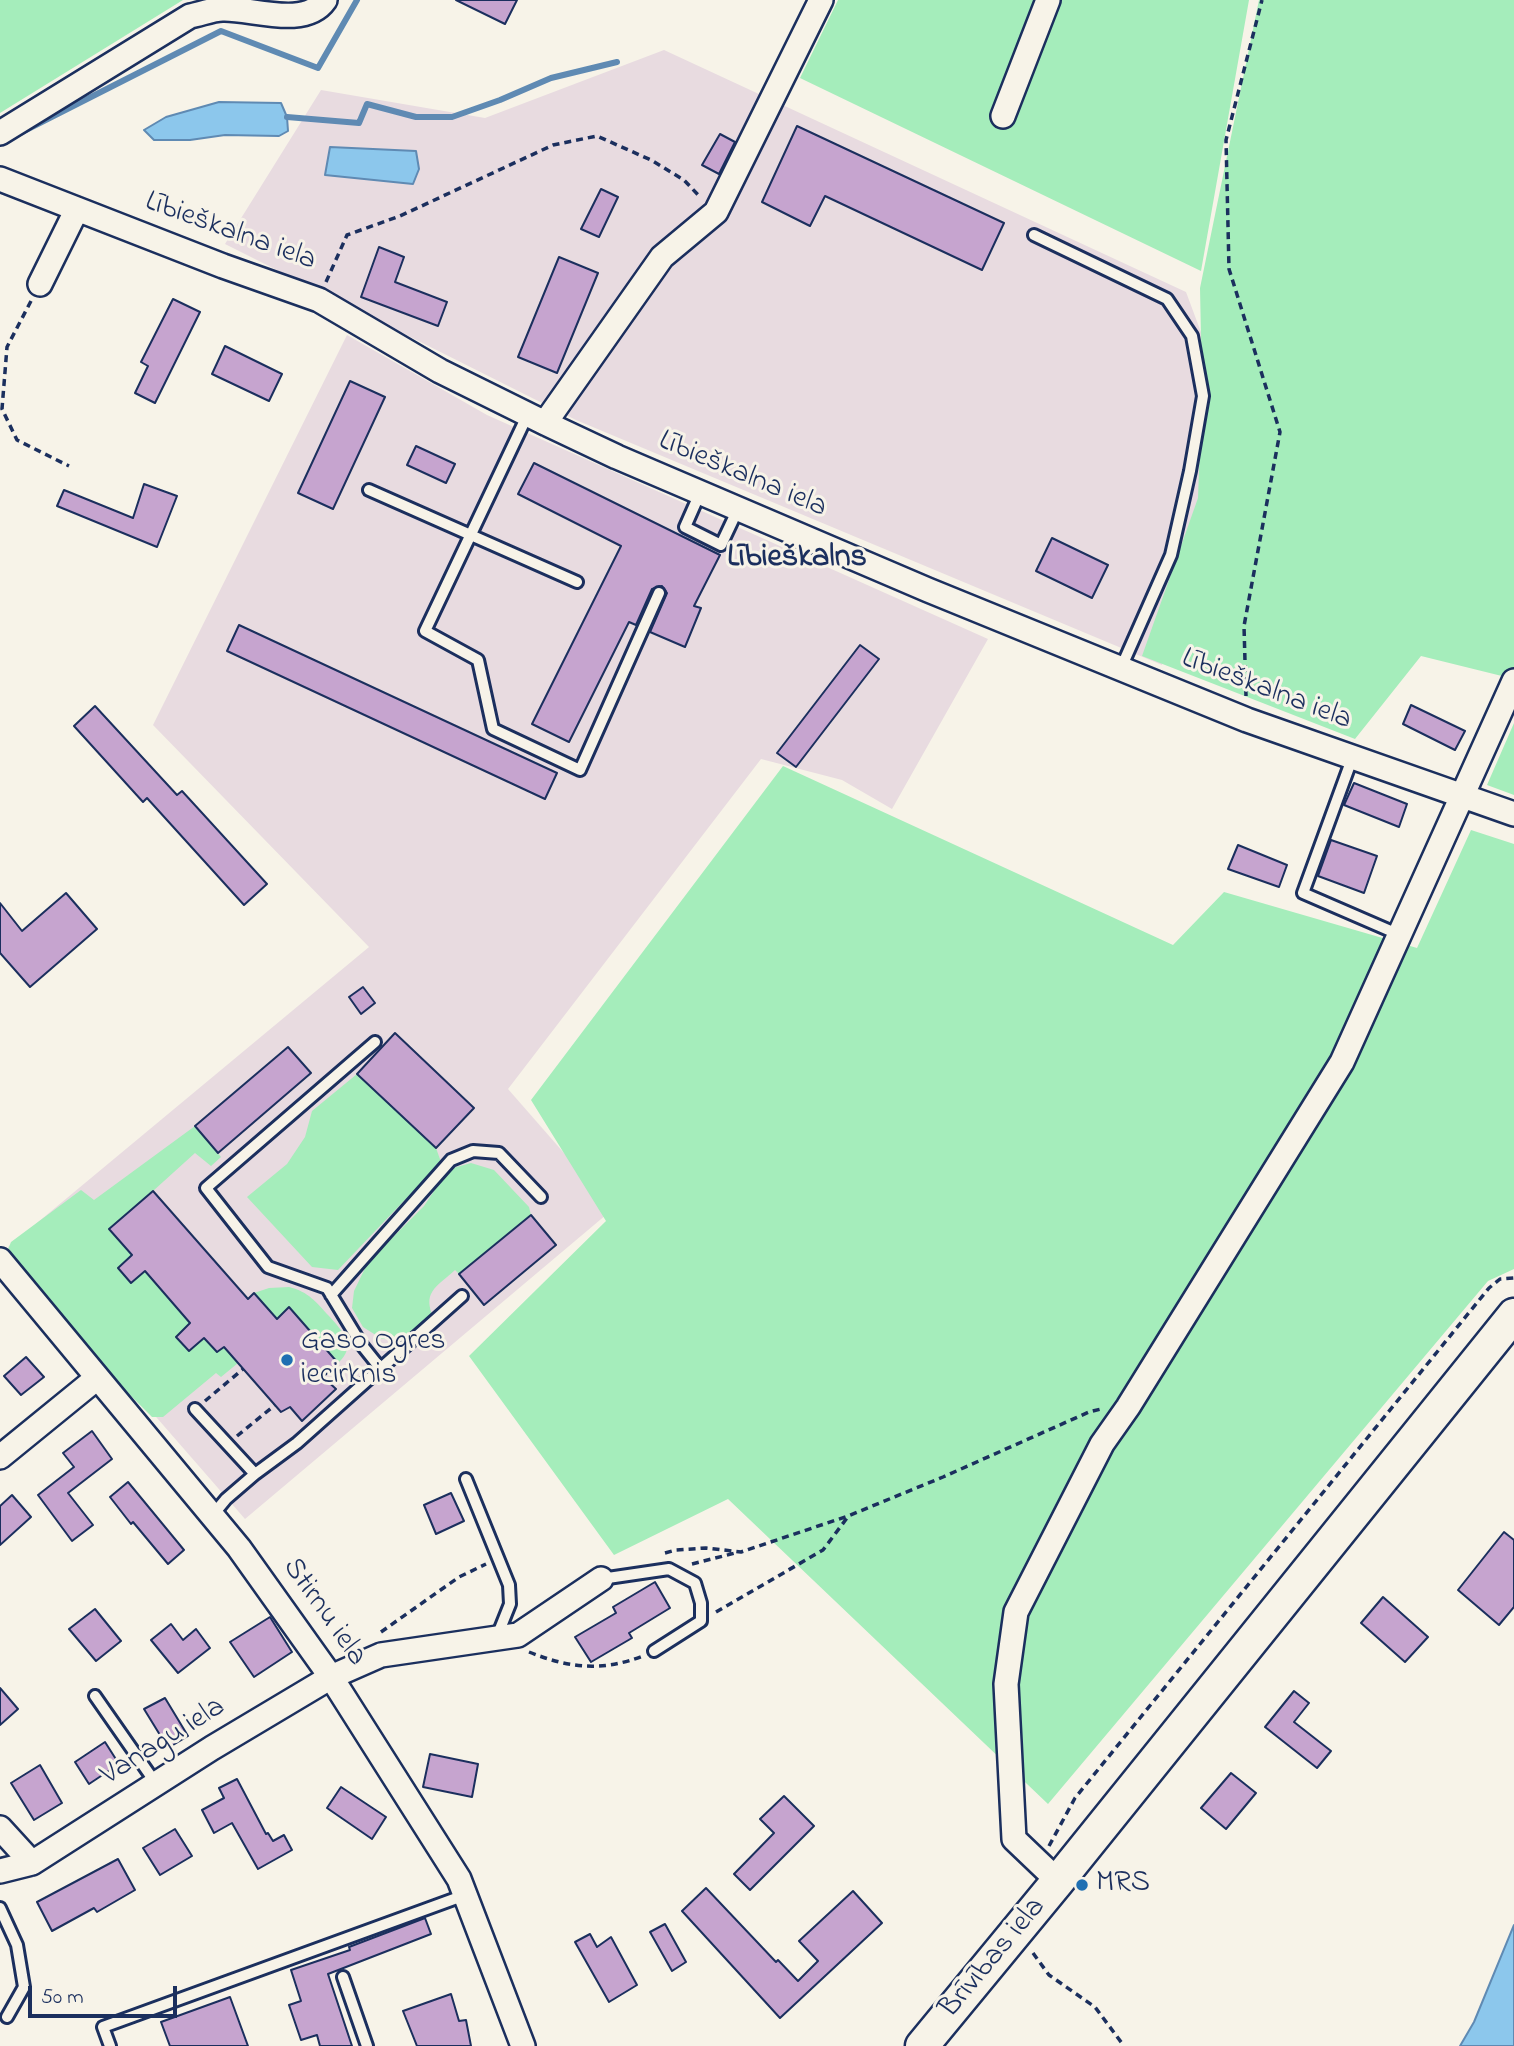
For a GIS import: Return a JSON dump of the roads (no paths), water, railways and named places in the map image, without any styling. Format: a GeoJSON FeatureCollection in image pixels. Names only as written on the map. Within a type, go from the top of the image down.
{"type":"FeatureCollection","features":[{"type":"Feature","properties":{"kind":"main road","name":"Brīvības iela"},"geometry":{"type":"LineString","coordinates":[[922,2046],[1017,1931],[1054,1873],[1514,1315]]}},
{"type":"Feature","properties":{"kind":"street"},"geometry":{"type":"LineString","coordinates":[[0,133],[190,16],[222,9],[278,16],[301,14],[323,4],[325,0]]}},
{"type":"Feature","properties":{"kind":"street"},"geometry":{"type":"LineString","coordinates":[[537,419],[662,257],[716,212],[821,0]]}},
{"type":"Feature","properties":{"kind":"street"},"geometry":{"type":"LineString","coordinates":[[1003,116],[1048,0]]}},
{"type":"Feature","properties":{"kind":"street","name":"Lībieškalna iela"},"geometry":{"type":"LineString","coordinates":[[0,179],[318,300],[440,371],[537,419],[700,493],[928,590],[1247,720],[1514,814]]}},
{"type":"Feature","properties":{"kind":"street"},"geometry":{"type":"LineString","coordinates":[[40,284],[77,209]]}},
{"type":"Feature","properties":{"kind":"street"},"geometry":{"type":"LineString","coordinates":[[1054,1873],[1014,1839],[1006,1684],[1016,1612],[1102,1444],[1128,1407],[1342,1062],[1514,681]]}},
{"type":"Feature","properties":{"kind":"street","name":"Stirnu iela"},"geometry":{"type":"LineString","coordinates":[[0,1261],[239,1548],[331,1677],[459,1880],[523,2046]]}},
{"type":"Feature","properties":{"kind":"street"},"geometry":{"type":"LineString","coordinates":[[0,1457],[97,1378]]}},
{"type":"Feature","properties":{"kind":"street","name":"Vanagu iela"},"geometry":{"type":"LineString","coordinates":[[0,1871],[32,1863],[212,1748],[331,1677],[382,1655],[518,1635],[601,1579]]}},
{"type":"Feature","properties":{"kind":"street"},"geometry":{"type":"LineString","coordinates":[[0,1828],[32,1863]]}},
{"type":"Feature","properties":{"kind":"lane"},"geometry":{"type":"LineString","coordinates":[[1034,234],[1167,299],[1192,337],[1203,396],[1190,471],[1171,555],[1121,668]]}},
{"type":"Feature","properties":{"kind":"lane"},"geometry":{"type":"LineString","coordinates":[[537,419],[471,535],[425,631],[478,660],[493,729],[580,770],[659,593]]}},
{"type":"Feature","properties":{"kind":"lane"},"geometry":{"type":"LineString","coordinates":[[369,490],[576,582]]}},
{"type":"Feature","properties":{"kind":"lane"},"geometry":{"type":"LineString","coordinates":[[700,493],[685,527],[721,544],[738,509]]}},
{"type":"Feature","properties":{"kind":"lane"},"geometry":{"type":"LineString","coordinates":[[1352,758],[1303,893],[1401,935]]}},
{"type":"Feature","properties":{"kind":"lane"},"geometry":{"type":"LineString","coordinates":[[375,1042],[205,1188],[268,1267],[327,1288],[361,1344],[381,1369]]}},
{"type":"Feature","properties":{"kind":"lane"},"geometry":{"type":"LineString","coordinates":[[331,1295],[451,1160],[473,1151],[499,1153],[541,1197]]}},
{"type":"Feature","properties":{"kind":"lane"},"geometry":{"type":"LineString","coordinates":[[212,1516],[226,1499],[297,1443],[463,1296]]}},
{"type":"Feature","properties":{"kind":"lane"},"geometry":{"type":"LineString","coordinates":[[195,1409],[255,1474]]}},
{"type":"Feature","properties":{"kind":"lane"},"geometry":{"type":"LineString","coordinates":[[466,1479],[509,1586],[510,1604],[496,1639]]}},
{"type":"Feature","properties":{"kind":"lane"},"geometry":{"type":"LineString","coordinates":[[601,1579],[669,1569],[695,1583],[701,1603],[701,1621],[654,1651]]}},
{"type":"Feature","properties":{"kind":"lane"},"geometry":{"type":"LineString","coordinates":[[95,1696],[157,1785]]}},
{"type":"Feature","properties":{"kind":"lane"},"geometry":{"type":"LineString","coordinates":[[110,2046],[103,2027],[465,1895]]}},
{"type":"Feature","properties":{"kind":"lane"},"geometry":{"type":"LineString","coordinates":[[0,1908],[17,1945],[24,1987],[7,2017]]}},
{"type":"Feature","properties":{"kind":"lane"},"geometry":{"type":"LineString","coordinates":[[344,1977],[367,2046]]}},
{"type":"Feature","properties":{"kind":"water"},"geometry":{"type":"Polygon","coordinates":[[[219,102],[281,103],[287,117],[288,131],[279,136],[225,135],[190,140],[154,140],[144,130],[166,117],[219,102]]]}},
{"type":"Feature","properties":{"kind":"water"},"geometry":{"type":"Polygon","coordinates":[[[330,147],[416,151],[419,169],[413,184],[325,175],[330,147]]]}},
{"type":"Feature","properties":{"kind":"water"},"geometry":{"type":"Polygon","coordinates":[[[1514,1925],[1514,2046],[1460,2046],[1474,2022],[1514,1925]]]}},
{"type":"Feature","properties":{"kind":"waterway"},"geometry":{"type":"LineString","coordinates":[[20,133],[221,31],[318,68],[357,0]]}},
{"type":"Feature","properties":{"kind":"waterway"},"geometry":{"type":"LineString","coordinates":[[287,117],[359,123],[367,104],[416,117],[452,117],[551,78],[617,62]]}},
{"type":"Feature","properties":{"kind":"place","name":"Gaso Ogres iecirknis"},"geometry":{"type":"Point","coordinates":[287,1360]}},
{"type":"Feature","properties":{"kind":"place","name":"MRS"},"geometry":{"type":"Point","coordinates":[1082,1885]}},
{"type":"Feature","properties":{"kind":"district","name":"Lībieškalns"},"geometry":{"type":"Point","coordinates":[797,560]}}]}
